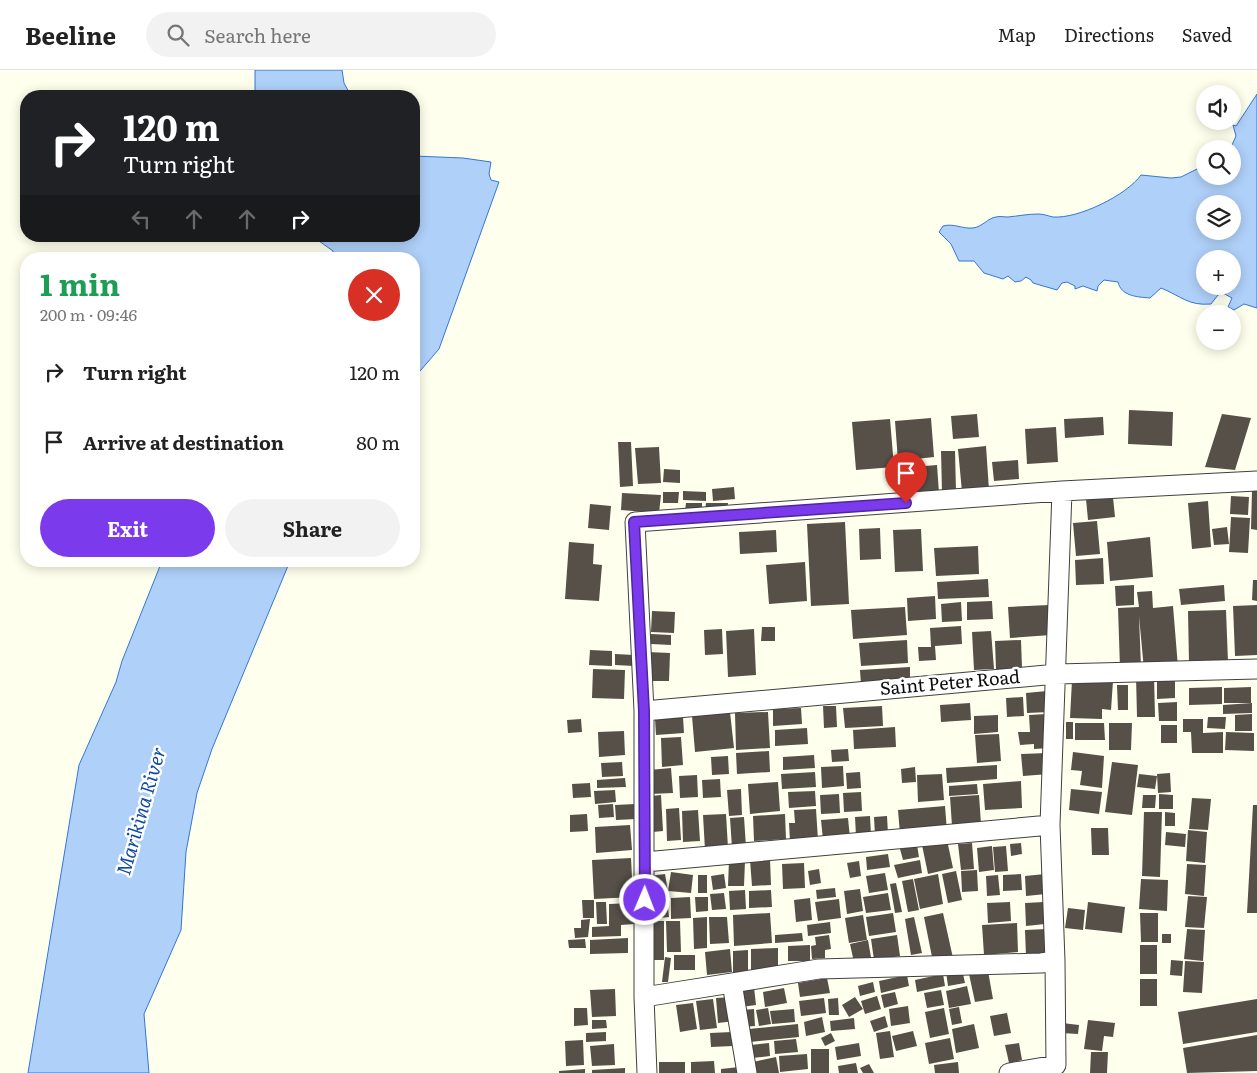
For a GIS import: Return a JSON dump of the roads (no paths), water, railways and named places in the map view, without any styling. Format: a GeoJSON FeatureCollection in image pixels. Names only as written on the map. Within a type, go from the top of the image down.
{"type":"FeatureCollection","features":[{"type":"Feature","properties":{"kind":"street"},"geometry":{"type":"LineString","coordinates":[[647,1073],[644,997],[644,711],[634,522],[1062,491],[1257,481]]}},
{"type":"Feature","properties":{"kind":"street"},"geometry":{"type":"LineString","coordinates":[[1010,1073],[1056,1065],[1055,961],[1050,825],[1057,674],[1062,491]]}},
{"type":"Feature","properties":{"kind":"street","name":"Saint Peter Road"},"geometry":{"type":"LineString","coordinates":[[644,711],[1057,674],[1257,669]]}},
{"type":"Feature","properties":{"kind":"street"},"geometry":{"type":"LineString","coordinates":[[645,862],[1050,825]]}},
{"type":"Feature","properties":{"kind":"street"},"geometry":{"type":"LineString","coordinates":[[644,997],[819,969],[1041,963],[1055,961]]}},
{"type":"Feature","properties":{"kind":"street"},"geometry":{"type":"LineString","coordinates":[[732,983],[747,1073]]}},
{"type":"Feature","properties":{"kind":"water"},"geometry":{"type":"Polygon","coordinates":[[[255,70],[342,70],[344,83],[348,90],[255,90],[255,70]]]}},
{"type":"Feature","properties":{"kind":"water"},"geometry":{"type":"Polygon","coordinates":[[[1257,94],[1257,308],[1244,304],[1241,306],[1229,305],[1232,298],[1227,295],[1241,295],[1241,250],[1196,250],[1196,295],[1218,295],[1211,304],[1203,304],[1190,302],[1161,288],[1150,298],[1135,296],[1122,290],[1118,282],[1104,280],[1098,286],[1097,291],[1083,286],[1075,289],[1075,286],[1067,282],[1062,283],[1057,290],[1033,283],[1026,277],[1021,281],[1015,282],[1008,276],[1003,279],[984,273],[974,261],[959,261],[951,244],[939,232],[943,226],[976,227],[998,217],[1038,214],[1063,217],[1075,214],[1114,198],[1134,183],[1141,175],[1181,177],[1196,170],[1196,185],[1241,185],[1241,140],[1234,140],[1236,136],[1234,130],[1241,130],[1241,118],[1257,94]]]}},
{"type":"Feature","properties":{"kind":"water"},"geometry":{"type":"Polygon","coordinates":[[[420,156],[463,158],[491,162],[489,174],[491,180],[499,182],[439,349],[420,371],[420,252],[333,251],[320,242],[420,242],[420,156]]]}},
{"type":"Feature","properties":{"kind":"water","name":"Marikina River"},"geometry":{"type":"Polygon","coordinates":[[[160,567],[288,567],[212,749],[197,793],[186,852],[181,930],[144,1014],[149,1073],[28,1073],[79,765],[116,682],[122,661],[160,567]]]}}]}
